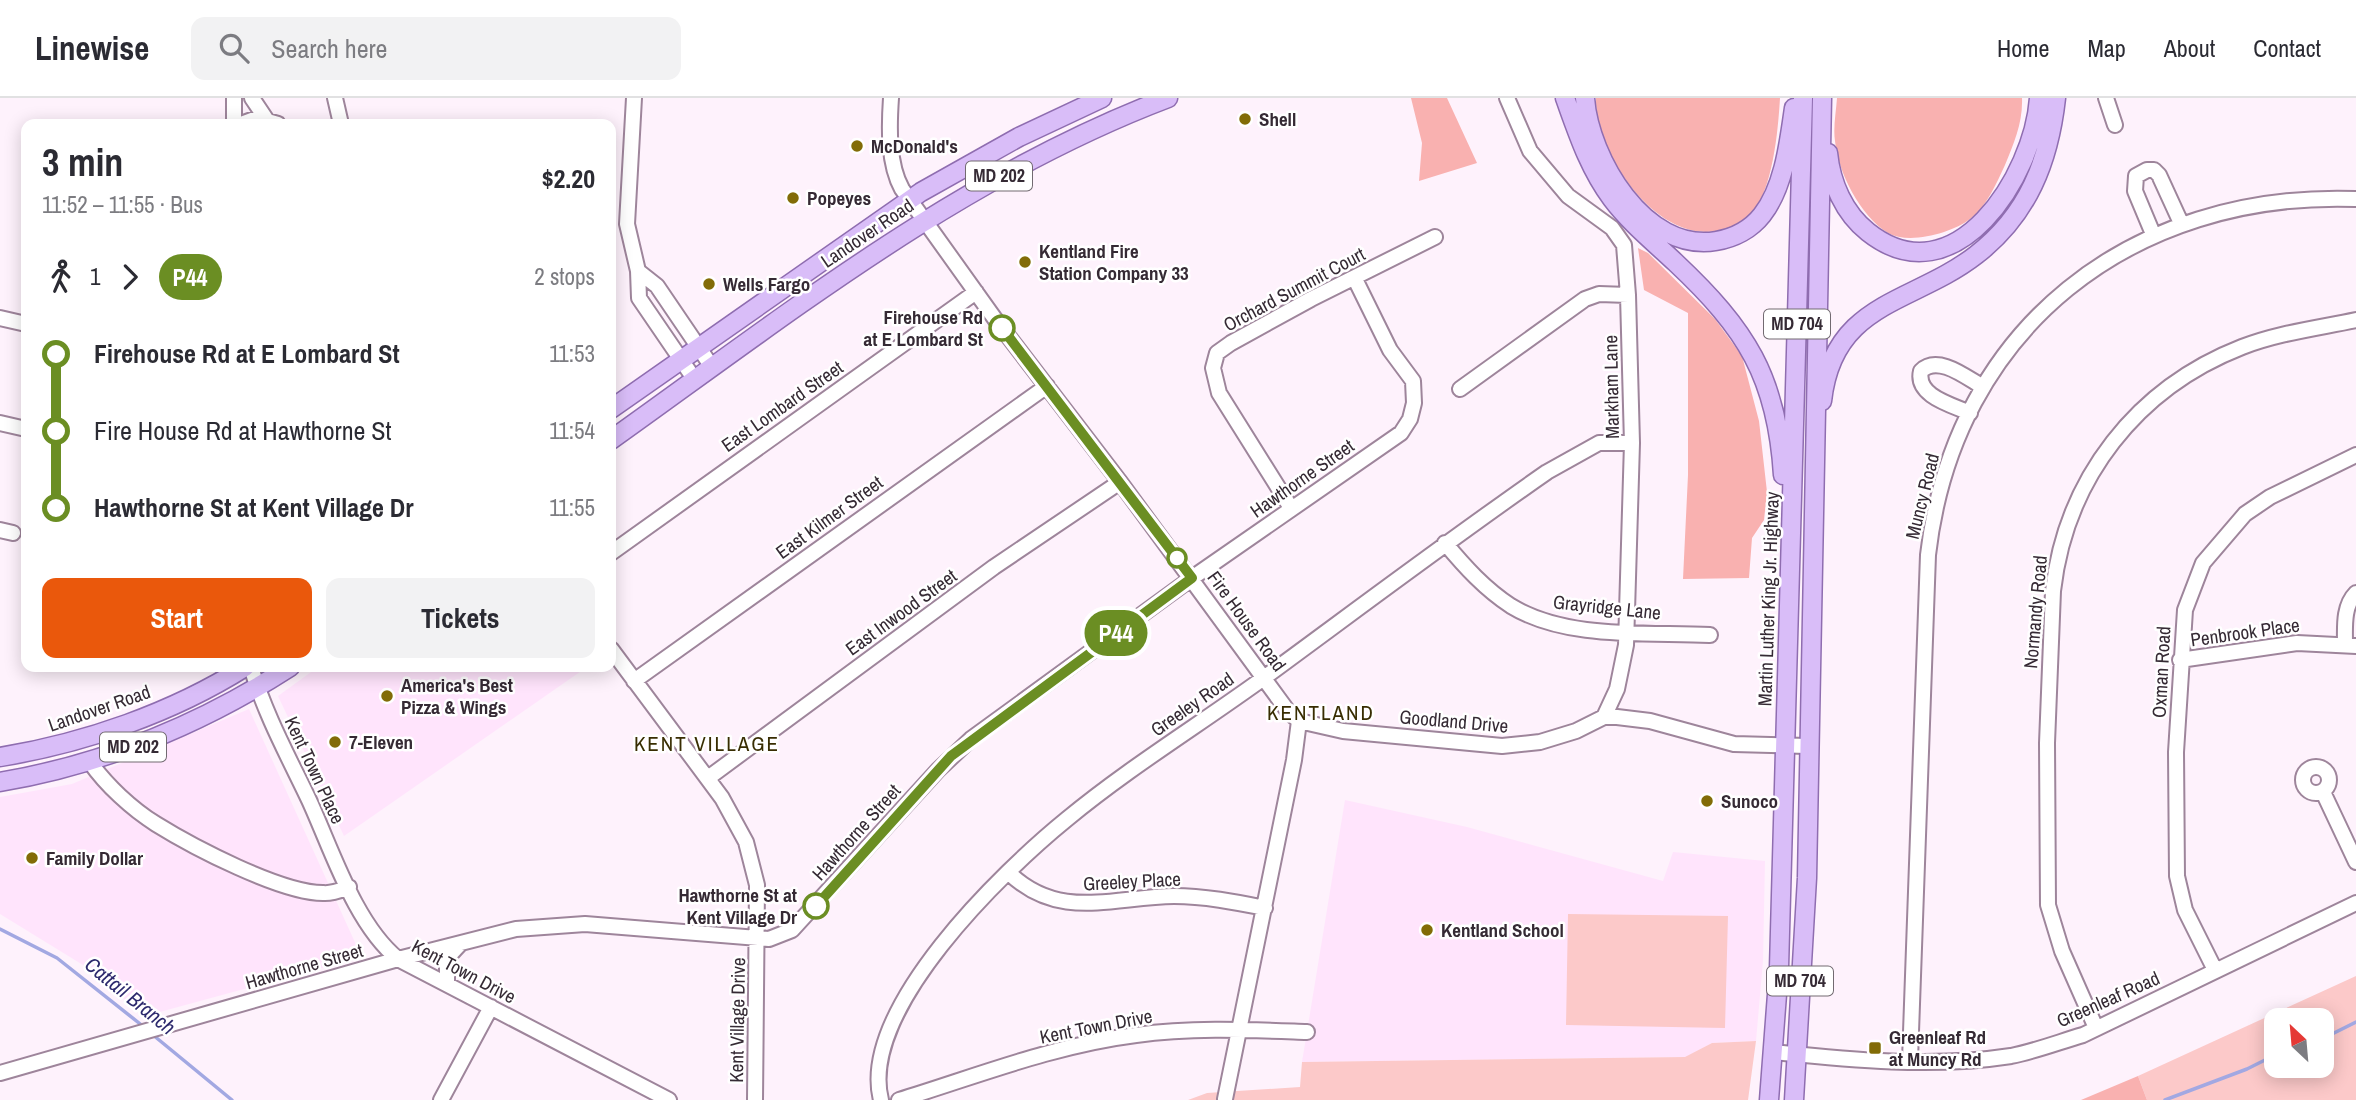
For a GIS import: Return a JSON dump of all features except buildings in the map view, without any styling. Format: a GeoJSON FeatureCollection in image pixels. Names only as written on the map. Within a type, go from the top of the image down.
{"type":"FeatureCollection","features":[{"type":"Feature","properties":{"kind":"main road","name":"Landover Road"},"geometry":{"type":"LineString","coordinates":[[616,405],[909,200],[1018,137],[1102,98]]}},
{"type":"Feature","properties":{"kind":"main road"},"geometry":{"type":"LineString","coordinates":[[1565,98],[1585,152],[1614,202],[1723,309],[1753,353],[1768,391],[1779,437],[1790,551]]}},
{"type":"Feature","properties":{"kind":"main road"},"geometry":{"type":"LineString","coordinates":[[1585,98],[1594,142],[1611,177],[1626,197],[1666,231],[1691,241],[1710,242],[1742,232],[1755,222],[1770,203],[1780,178],[1796,98]]}},
{"type":"Feature","properties":{"kind":"main road","name":"Martin Luther King Jr. Highway"},"geometry":{"type":"LineString","coordinates":[[1769,1100],[1785,746],[1803,98]]}},
{"type":"Feature","properties":{"kind":"main road"},"geometry":{"type":"LineString","coordinates":[[1822,102],[1831,171],[1852,215],[1878,239],[1898,247],[1920,250],[1942,247],[1961,239],[1979,227],[1999,205],[2016,178],[2030,145],[2039,98]]}},
{"type":"Feature","properties":{"kind":"main road"},"geometry":{"type":"LineString","coordinates":[[1813,509],[1823,399],[1830,367],[1839,349],[1860,323],[1876,309],[1958,267],[1986,247],[2012,220],[2032,191],[2042,167],[2052,133],[2056,98]]}},
{"type":"Feature","properties":{"kind":"main road","name":"Landover Road"},"geometry":{"type":"LineString","coordinates":[[616,436],[923,220],[1058,145],[1157,100]]}},
{"type":"Feature","properties":{"kind":"main road","name":"MD 704"},"geometry":{"type":"LineString","coordinates":[[1794,1100],[1807,878],[1822,102]]}},
{"type":"Feature","properties":{"kind":"main road","name":"Landover Road"},"geometry":{"type":"LineString","coordinates":[[0,757],[66,743],[120,726],[192,696],[238,672]]}},
{"type":"Feature","properties":{"kind":"main road","name":"MD 202"},"geometry":{"type":"LineString","coordinates":[[0,782],[90,762],[188,724],[282,672]]}},
{"type":"Feature","properties":{"kind":"street"},"geometry":{"type":"LineString","coordinates":[[234,98],[234,119]]}},
{"type":"Feature","properties":{"kind":"street"},"geometry":{"type":"LineString","coordinates":[[252,98],[270,119]]}},
{"type":"Feature","properties":{"kind":"street"},"geometry":{"type":"LineString","coordinates":[[335,98],[336,119]]}},
{"type":"Feature","properties":{"kind":"street"},"geometry":{"type":"LineString","coordinates":[[634,98],[627,224],[638,271],[639,298],[695,380]]}},
{"type":"Feature","properties":{"kind":"street","name":"Fire House Road"},"geometry":{"type":"LineString","coordinates":[[891,98],[895,172],[909,200],[1192,578],[1287,710],[1299,721]]}},
{"type":"Feature","properties":{"kind":"street","name":"Markham Lane"},"geometry":{"type":"LineString","coordinates":[[1507,98],[1530,151],[1568,196],[1612,228],[1623,245],[1629,295],[1632,443],[1626,631],[1620,680],[1604,717]]}},
{"type":"Feature","properties":{"kind":"street"},"geometry":{"type":"LineString","coordinates":[[2106,98],[2115,125]]}},
{"type":"Feature","properties":{"kind":"street"},"geometry":{"type":"LineString","coordinates":[[2154,234],[2134,185],[2136,176],[2144,171],[2154,170],[2159,175],[2181,223]]}},
{"type":"Feature","properties":{"kind":"street","name":"Muncy Road"},"geometry":{"type":"LineString","coordinates":[[1909,1060],[1928,555],[1944,473],[1983,387],[2021,335],[2061,294],[2109,259],[2154,234],[2222,210],[2264,203],[2356,199]]}},
{"type":"Feature","properties":{"kind":"street","name":"Orchard Summit Court"},"geometry":{"type":"LineString","coordinates":[[1291,508],[1219,393],[1213,368],[1217,353],[1231,343],[1435,237]]}},
{"type":"Feature","properties":{"kind":"street"},"geometry":{"type":"LineString","coordinates":[[638,271],[657,286],[712,367]]}},
{"type":"Feature","properties":{"kind":"street","name":"Hawthorne Street"},"geometry":{"type":"LineString","coordinates":[[0,1073],[495,933],[550,924],[757,938],[782,936],[792,930],[961,747],[1192,578],[1401,433],[1412,411],[1413,381],[1390,350],[1355,279]]}},
{"type":"Feature","properties":{"kind":"street","name":"East Lombard Street"},"geometry":{"type":"LineString","coordinates":[[616,549],[976,292]]}},
{"type":"Feature","properties":{"kind":"street"},"geometry":{"type":"LineString","coordinates":[[1460,389],[1585,299],[1599,294],[1629,295]]}},
{"type":"Feature","properties":{"kind":"street"},"geometry":{"type":"LineString","coordinates":[[0,318],[21,323]]}},
{"type":"Feature","properties":{"kind":"street","name":"Normandy Road"},"geometry":{"type":"LineString","coordinates":[[2096,1028],[2062,951],[2048,905],[2046,852],[2051,626],[2060,548],[2070,514],[2105,450],[2150,401],[2180,377],[2263,340],[2356,320]]}},
{"type":"Feature","properties":{"kind":"street"},"geometry":{"type":"LineString","coordinates":[[1970,413],[1926,391],[1920,383],[1922,371],[1928,365],[1939,365],[1983,387]]}},
{"type":"Feature","properties":{"kind":"street","name":"East Kilmer Street"},"geometry":{"type":"LineString","coordinates":[[634,681],[1047,387]]}},
{"type":"Feature","properties":{"kind":"street"},"geometry":{"type":"LineString","coordinates":[[0,423],[21,428]]}},
{"type":"Feature","properties":{"kind":"street","name":"Greeley Road"},"geometry":{"type":"LineString","coordinates":[[881,1100],[880,1069],[898,1009],[931,960],[1009,873],[1067,819],[1445,543],[1587,447],[1611,441],[1632,443]]}},
{"type":"Feature","properties":{"kind":"street","name":"Oxman Road"},"geometry":{"type":"LineString","coordinates":[[2215,970],[2185,910],[2178,876],[2176,752],[2180,660],[2183,620],[2191,589],[2203,563],[2223,536],[2245,514],[2270,496],[2356,455]]}},
{"type":"Feature","properties":{"kind":"street","name":"East Inwood Street"},"geometry":{"type":"LineString","coordinates":[[708,778],[995,567],[1120,482]]}},
{"type":"Feature","properties":{"kind":"street","name":"Grayridge Lane"},"geometry":{"type":"LineString","coordinates":[[1445,543],[1478,581],[1512,607],[1538,619],[1563,625],[1626,631],[1710,635]]}},
{"type":"Feature","properties":{"kind":"street"},"geometry":{"type":"LineString","coordinates":[[2350,645],[2347,610],[2356,593]]}},
{"type":"Feature","properties":{"kind":"street","name":"Penbrook Place"},"geometry":{"type":"LineString","coordinates":[[2180,660],[2297,643],[2350,645]]}},
{"type":"Feature","properties":{"kind":"street","name":"Kent Village Drive"},"geometry":{"type":"LineString","coordinates":[[616,656],[737,821],[753,861],[757,885],[755,1100]]}},
{"type":"Feature","properties":{"kind":"street","name":"Kent Town Place"},"geometry":{"type":"LineString","coordinates":[[250,672],[349,887]]}},
{"type":"Feature","properties":{"kind":"street","name":"Goodland Drive"},"geometry":{"type":"LineString","coordinates":[[1299,721],[1343,731],[1502,746],[1559,737],[1604,717],[1650,720],[1725,743],[1758,747],[1808,746]]}},
{"type":"Feature","properties":{"kind":"street"},"geometry":{"type":"LineString","coordinates":[[1225,1099],[1265,908],[1299,721]]}},
{"type":"Feature","properties":{"kind":"street"},"geometry":{"type":"LineString","coordinates":[[90,762],[104,779],[150,819],[218,857],[274,881],[311,892],[324,894],[349,887]]}},
{"type":"Feature","properties":{"kind":"street"},"geometry":{"type":"LineString","coordinates":[[2323,792],[2356,862]]}},
{"type":"Feature","properties":{"kind":"street","name":"Greeley Place"},"geometry":{"type":"LineString","coordinates":[[1009,873],[1033,892],[1062,903],[1177,896],[1265,908]]}},
{"type":"Feature","properties":{"kind":"street","name":"Kent Town Drive"},"geometry":{"type":"LineString","coordinates":[[349,887],[374,936],[398,959],[669,1100]]}},
{"type":"Feature","properties":{"kind":"street","name":"Greenleaf Road"},"geometry":{"type":"LineString","coordinates":[[1773,1052],[1947,1061],[2012,1055],[2083,1035],[2356,902]]}},
{"type":"Feature","properties":{"kind":"street"},"geometry":{"type":"LineString","coordinates":[[447,984],[447,958],[462,942]]}},
{"type":"Feature","properties":{"kind":"street"},"geometry":{"type":"LineString","coordinates":[[441,1100],[491,1007]]}},
{"type":"Feature","properties":{"kind":"street","name":"Kent Town Drive"},"geometry":{"type":"LineString","coordinates":[[899,1100],[1018,1062],[1096,1042],[1172,1031],[1307,1031]]}},
{"type":"Feature","properties":{"kind":"shaded area"},"geometry":{"type":"Polygon","coordinates":[[[1411,98],[1447,98],[1477,163],[1419,181],[1422,143],[1411,98]]]}},
{"type":"Feature","properties":{"kind":"shaded area"},"geometry":{"type":"Polygon","coordinates":[[[1596,98],[1780,98],[1773,160],[1758,205],[1742,222],[1716,231],[1693,231],[1671,222],[1651,208],[1632,189],[1617,166],[1605,143],[1598,119],[1596,98]]]}},
{"type":"Feature","properties":{"kind":"shaded area"},"geometry":{"type":"Polygon","coordinates":[[[1837,98],[2022,98],[2022,107],[2008,157],[1981,208],[1970,219],[1953,229],[1930,236],[1907,238],[1888,233],[1878,225],[1868,216],[1852,192],[1841,166],[1835,141],[1837,98]]]}},
{"type":"Feature","properties":{"kind":"shaded area"},"geometry":{"type":"Polygon","coordinates":[[[1638,248],[1648,253],[1715,319],[1742,356],[1759,421],[1767,492],[1764,520],[1752,538],[1749,578],[1683,579],[1688,475],[1688,313],[1644,290],[1638,248]]]}},
{"type":"Feature","properties":{"kind":"shaded area"},"geometry":{"type":"Polygon","coordinates":[[[311,672],[580,672],[344,836],[278,696],[311,672]]]}},
{"type":"Feature","properties":{"kind":"shaded area"},"geometry":{"type":"Polygon","coordinates":[[[249,709],[358,949],[351,960],[145,1016],[83,965],[0,914],[0,797],[72,784],[249,709]]]}},
{"type":"Feature","properties":{"kind":"shaded area"},"geometry":{"type":"Polygon","coordinates":[[[1345,800],[1467,827],[1663,881],[1673,852],[1765,861],[1763,961],[1756,1041],[1712,1043],[1686,1057],[1302,1062],[1345,800]]]}},
{"type":"Feature","properties":{"kind":"shaded area"},"geometry":{"type":"Polygon","coordinates":[[[1568,914],[1728,916],[1725,1028],[1566,1025],[1568,914]]]}},
{"type":"Feature","properties":{"kind":"shaded area"},"geometry":{"type":"Polygon","coordinates":[[[2356,976],[2356,1100],[2147,1100],[2138,1076],[2264,1018],[2264,1078],[2334,1078],[2334,1008],[2286,1008],[2356,976]]]}},
{"type":"Feature","properties":{"kind":"shaded area"},"geometry":{"type":"Polygon","coordinates":[[[1756,1041],[1748,1100],[1188,1100],[1207,1093],[1300,1087],[1302,1062],[1685,1057],[1712,1043],[1756,1041]]]}},
{"type":"Feature","properties":{"kind":"shaded area"},"geometry":{"type":"Polygon","coordinates":[[[2138,1076],[2147,1100],[2081,1100],[2138,1076]]]}},
{"type":"Feature","properties":{"kind":"waterway","name":"Cattail Branch"},"geometry":{"type":"LineString","coordinates":[[0,929],[57,958],[144,1027]]}},
{"type":"Feature","properties":{"kind":"waterway","name":"Cattail Branch"},"geometry":{"type":"LineString","coordinates":[[2334,1033],[2356,1022]]}},
{"type":"Feature","properties":{"kind":"waterway","name":"Cattail Branch"},"geometry":{"type":"LineString","coordinates":[[153,1035],[232,1100]]}},
{"type":"Feature","properties":{"kind":"waterway","name":"Cattail Branch"},"geometry":{"type":"LineString","coordinates":[[2165,1100],[2264,1060]]}},
{"type":"Feature","properties":{"kind":"bus line","name":"P44"},"geometry":{"type":"LineString","coordinates":[[816,906],[951,756],[1192,578],[1002,328]]}},
{"type":"Feature","properties":{"kind":"place","name":"Shell"},"geometry":{"type":"Point","coordinates":[1245,119]}},
{"type":"Feature","properties":{"kind":"place","name":"McDonald's"},"geometry":{"type":"Point","coordinates":[857,146]}},
{"type":"Feature","properties":{"kind":"place","name":"Popeyes"},"geometry":{"type":"Point","coordinates":[793,198]}},
{"type":"Feature","properties":{"kind":"place","name":"Kentland Fire Station Company 33"},"geometry":{"type":"Point","coordinates":[1025,262]}},
{"type":"Feature","properties":{"kind":"place","name":"Wells Fargo"},"geometry":{"type":"Point","coordinates":[709,284]}},
{"type":"Feature","properties":{"kind":"place","name":"Firehouse Rd at E Lombard St"},"geometry":{"type":"Point","coordinates":[1002,328]}},
{"type":"Feature","properties":{"kind":"place","name":"America's Best Pizza & Wings"},"geometry":{"type":"Point","coordinates":[387,696]}},
{"type":"Feature","properties":{"kind":"place","name":"7-Eleven"},"geometry":{"type":"Point","coordinates":[335,742]}},
{"type":"Feature","properties":{"kind":"place","name":"Sunoco"},"geometry":{"type":"Point","coordinates":[1707,801]}},
{"type":"Feature","properties":{"kind":"place","name":"Family Dollar"},"geometry":{"type":"Point","coordinates":[32,858]}},
{"type":"Feature","properties":{"kind":"place","name":"Hawthorne St at Kent Village Dr"},"geometry":{"type":"Point","coordinates":[816,906]}},
{"type":"Feature","properties":{"kind":"place","name":"Kentland School"},"geometry":{"type":"Point","coordinates":[1427,930]}},
{"type":"Feature","properties":{"kind":"place","name":"Greenleaf Rd at Muncy Rd"},"geometry":{"type":"Point","coordinates":[1875,1048]}},
{"type":"Feature","properties":{"kind":"district","name":"KENTLAND"},"geometry":{"type":"Point","coordinates":[1321,713]}},
{"type":"Feature","properties":{"kind":"district","name":"KENT VILLAGE"},"geometry":{"type":"Point","coordinates":[707,744]}}]}
